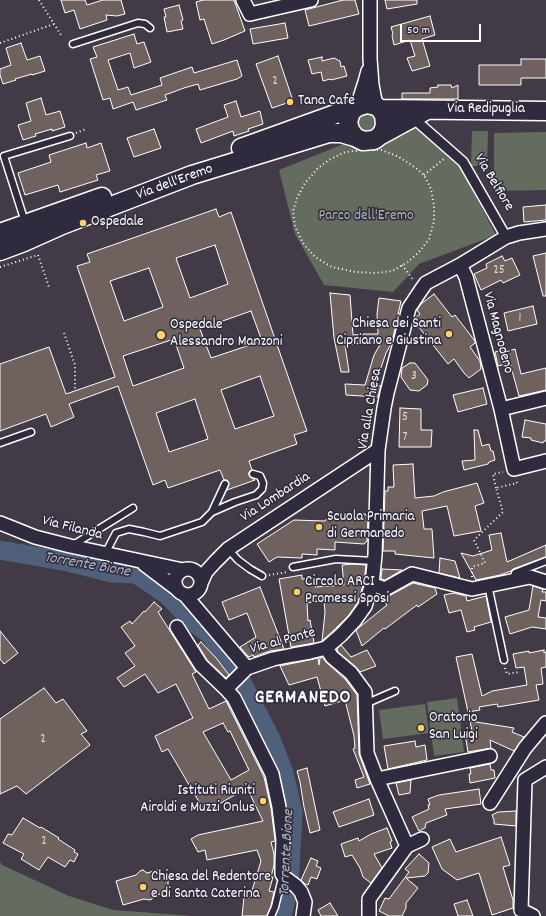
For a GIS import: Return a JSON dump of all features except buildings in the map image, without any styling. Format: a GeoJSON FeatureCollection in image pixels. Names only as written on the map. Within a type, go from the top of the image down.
{"type":"FeatureCollection","features":[{"type":"Feature","properties":{"kind":"main road","name":"Via dell'Eremo"},"geometry":{"type":"LineString","coordinates":[[0,233],[344,111],[367,104],[378,108]]}},
{"type":"Feature","properties":{"kind":"main road","name":"Via Redipuglia"},"geometry":{"type":"LineString","coordinates":[[378,108],[419,114],[546,111]]}},
{"type":"Feature","properties":{"kind":"main road"},"geometry":{"type":"LineString","coordinates":[[378,108],[384,116],[385,124],[381,135]]}},
{"type":"Feature","properties":{"kind":"main road"},"geometry":{"type":"LineString","coordinates":[[354,109],[348,122],[350,130],[355,138]]}},
{"type":"Feature","properties":{"kind":"main road","name":"Via Redipuglia"},"geometry":{"type":"LineString","coordinates":[[381,135],[419,114]]}},
{"type":"Feature","properties":{"kind":"main road","name":"Via dell'Eremo"},"geometry":{"type":"LineString","coordinates":[[0,251],[62,225],[198,173],[329,133],[341,133],[363,141],[374,140],[381,135]]}},
{"type":"Feature","properties":{"kind":"street"},"geometry":{"type":"LineString","coordinates":[[243,0],[250,14],[311,0]]}},
{"type":"Feature","properties":{"kind":"street"},"geometry":{"type":"LineString","coordinates":[[370,0],[370,59],[372,85],[378,108]]}},
{"type":"Feature","properties":{"kind":"street"},"geometry":{"type":"LineString","coordinates":[[354,109],[365,82],[370,59]]}},
{"type":"Feature","properties":{"kind":"street","name":"Via Belfiore"},"geometry":{"type":"LineString","coordinates":[[419,114],[463,162],[506,237]]}},
{"type":"Feature","properties":{"kind":"street","name":"Via alla Chiesa"},"geometry":{"type":"LineString","coordinates":[[365,606],[372,584],[374,561],[378,450],[387,393],[409,308],[426,283],[460,265],[506,237],[519,233],[546,229]]}},
{"type":"Feature","properties":{"kind":"street","name":"Via Magnodeno"},"geometry":{"type":"LineString","coordinates":[[460,265],[466,277],[514,469]]}},
{"type":"Feature","properties":{"kind":"street"},"geometry":{"type":"LineString","coordinates":[[500,409],[546,398]]}},
{"type":"Feature","properties":{"kind":"street","name":"Via Lombardia"},"geometry":{"type":"LineString","coordinates":[[200,586],[206,572],[228,550],[378,450]]}},
{"type":"Feature","properties":{"kind":"street"},"geometry":{"type":"LineString","coordinates":[[514,469],[546,461]]}},
{"type":"Feature","properties":{"kind":"street","name":"Via Filanda"},"geometry":{"type":"LineString","coordinates":[[0,523],[35,537],[70,546],[183,570],[188,569],[196,572],[199,575],[206,619]]}},
{"type":"Feature","properties":{"kind":"street","name":"Via Filanda"},"geometry":{"type":"LineString","coordinates":[[139,561],[181,592],[206,619],[244,670]]}},
{"type":"Feature","properties":{"kind":"street"},"geometry":{"type":"LineString","coordinates":[[183,570],[177,576],[175,584],[181,592],[193,595],[200,586]]}},
{"type":"Feature","properties":{"kind":"street"},"geometry":{"type":"LineString","coordinates":[[372,584],[385,589],[412,574],[472,589],[530,577],[546,582]]}},
{"type":"Feature","properties":{"kind":"street","name":"Via al Ponte"},"geometry":{"type":"LineString","coordinates":[[244,670],[273,659],[326,648],[346,630],[365,606]]}},
{"type":"Feature","properties":{"kind":"street"},"geometry":{"type":"LineString","coordinates":[[177,627],[201,665],[229,686],[272,774],[282,827],[282,870],[284,877],[301,892],[305,902],[303,916]]}},
{"type":"Feature","properties":{"kind":"street"},"geometry":{"type":"LineString","coordinates":[[326,648],[332,657],[351,673],[365,692],[367,753],[406,846]]}},
{"type":"Feature","properties":{"kind":"street"},"geometry":{"type":"LineString","coordinates":[[229,686],[244,670]]}},
{"type":"Feature","properties":{"kind":"street"},"geometry":{"type":"LineString","coordinates":[[490,803],[525,748],[546,723]]}},
{"type":"Feature","properties":{"kind":"street"},"geometry":{"type":"LineString","coordinates":[[377,779],[490,756]]}},
{"type":"Feature","properties":{"kind":"street"},"geometry":{"type":"LineString","coordinates":[[533,916],[521,910],[525,780],[546,767]]}},
{"type":"Feature","properties":{"kind":"street"},"geometry":{"type":"LineString","coordinates":[[369,916],[369,899],[406,846],[422,839]]}},
{"type":"Feature","properties":{"kind":"lane"},"geometry":{"type":"LineString","coordinates":[[73,44],[138,23],[145,24],[150,28]]}},
{"type":"Feature","properties":{"kind":"lane"},"geometry":{"type":"LineString","coordinates":[[26,224],[3,162],[4,156],[70,136]]}},
{"type":"Feature","properties":{"kind":"lane"},"geometry":{"type":"LineString","coordinates":[[0,443],[31,432]]}},
{"type":"Feature","properties":{"kind":"lane"},"geometry":{"type":"LineString","coordinates":[[212,512],[256,495],[262,490],[263,483],[260,476],[253,474]]}},
{"type":"Feature","properties":{"kind":"lane"},"geometry":{"type":"LineString","coordinates":[[105,554],[116,533],[129,529],[160,536],[202,522],[212,512],[226,484]]}},
{"type":"Feature","properties":{"kind":"lane"},"geometry":{"type":"LineString","coordinates":[[70,546],[133,508]]}},
{"type":"Feature","properties":{"kind":"lane"},"geometry":{"type":"LineString","coordinates":[[228,550],[238,560],[262,576]]}},
{"type":"Feature","properties":{"kind":"lane"},"geometry":{"type":"LineString","coordinates":[[293,567],[336,559],[374,561]]}},
{"type":"Feature","properties":{"kind":"lane"},"geometry":{"type":"LineString","coordinates":[[513,580],[515,573],[546,561]]}},
{"type":"Feature","properties":{"kind":"lane"},"geometry":{"type":"LineString","coordinates":[[488,585],[504,660]]}},
{"type":"Feature","properties":{"kind":"lane"},"geometry":{"type":"LineString","coordinates":[[365,704],[395,691]]}},
{"type":"Feature","properties":{"kind":"lane"},"geometry":{"type":"LineString","coordinates":[[271,916],[275,907],[281,882],[284,877]]}},
{"type":"Feature","properties":{"kind":"path"},"geometry":{"type":"LineString","coordinates":[[39,0],[61,34]]}},
{"type":"Feature","properties":{"kind":"path"},"geometry":{"type":"LineString","coordinates":[[0,43],[54,24]]}},
{"type":"Feature","properties":{"kind":"path"},"geometry":{"type":"LineString","coordinates":[[382,150],[399,157],[424,175],[431,189],[434,206],[434,221],[429,239],[408,262],[392,270],[376,273],[356,272],[332,267],[315,257],[303,243],[295,226],[293,211],[297,198],[305,183],[318,168],[329,160],[345,152],[382,150]]}},
{"type":"Feature","properties":{"kind":"path"},"geometry":{"type":"LineString","coordinates":[[424,175],[453,152]]}},
{"type":"Feature","properties":{"kind":"path"},"geometry":{"type":"LineString","coordinates":[[0,267],[38,255],[49,287]]}},
{"type":"Feature","properties":{"kind":"path"},"geometry":{"type":"LineString","coordinates":[[402,265],[421,290]]}},
{"type":"Feature","properties":{"kind":"path"},"geometry":{"type":"LineString","coordinates":[[64,333],[75,365],[75,391]]}},
{"type":"Feature","properties":{"kind":"path"},"geometry":{"type":"LineString","coordinates":[[472,589],[472,567],[485,563],[474,540],[503,512],[496,488],[493,474],[514,469],[517,483],[496,488]]}},
{"type":"Feature","properties":{"kind":"path"},"geometry":{"type":"LineString","coordinates":[[262,576],[293,570],[293,567]]}},
{"type":"Feature","properties":{"kind":"path"},"geometry":{"type":"LineString","coordinates":[[507,674],[520,672]]}},
{"type":"Feature","properties":{"kind":"green space"},"geometry":{"type":"Polygon","coordinates":[[[367,110],[380,118],[374,131],[367,133],[360,129],[357,123],[358,116],[367,110]]]}},
{"type":"Feature","properties":{"kind":"green space","name":"Parco dell'Eremo"},"geometry":{"type":"Polygon","coordinates":[[[412,125],[459,165],[496,235],[419,264],[393,292],[324,285],[295,234],[279,170],[346,143],[412,125]]]}},
{"type":"Feature","properties":{"kind":"green space"},"geometry":{"type":"Polygon","coordinates":[[[472,131],[488,131],[487,166],[471,166],[472,131]]]}},
{"type":"Feature","properties":{"kind":"green space"},"geometry":{"type":"Polygon","coordinates":[[[546,132],[546,190],[494,191],[494,133],[546,132]]]}},
{"type":"Feature","properties":{"kind":"green space"},"geometry":{"type":"Polygon","coordinates":[[[457,698],[464,752],[434,756],[427,702],[457,698]]]}},
{"type":"Feature","properties":{"kind":"green space"},"geometry":{"type":"Polygon","coordinates":[[[425,704],[429,733],[383,739],[379,710],[425,704]]]}},
{"type":"Feature","properties":{"kind":"green space"},"geometry":{"type":"Polygon","coordinates":[[[0,862],[2,865],[69,896],[113,910],[193,916],[0,916],[0,862]]]}},
{"type":"Feature","properties":{"kind":"waterway","name":"Torrente Bione"},"geometry":{"type":"LineString","coordinates":[[0,550],[68,562],[112,573],[136,574],[167,595],[192,621],[210,635],[237,673],[271,739],[284,773],[293,812],[289,887],[282,916]]}},
{"type":"Feature","properties":{"kind":"place","name":"Tana Cafe"},"geometry":{"type":"Point","coordinates":[290,102]}},
{"type":"Feature","properties":{"kind":"place","name":"Ospedale"},"geometry":{"type":"Point","coordinates":[83,223]}},
{"type":"Feature","properties":{"kind":"place","name":"Chiesa dei Santi Cipriano e Giustina"},"geometry":{"type":"Point","coordinates":[449,334]}},
{"type":"Feature","properties":{"kind":"place","name":"Ospedale Alessandro Manzoni"},"geometry":{"type":"Point","coordinates":[161,335]}},
{"type":"Feature","properties":{"kind":"place","name":"Scuola Primaria di Germanedo"},"geometry":{"type":"Point","coordinates":[319,527]}},
{"type":"Feature","properties":{"kind":"place","name":"Circolo ARCI Promessi Sposi"},"geometry":{"type":"Point","coordinates":[297,592]}},
{"type":"Feature","properties":{"kind":"place","name":"Oratorio San Luigi"},"geometry":{"type":"Point","coordinates":[421,728]}},
{"type":"Feature","properties":{"kind":"place","name":"Istituti Riuniti Airoldi e Muzzi Onlus"},"geometry":{"type":"Point","coordinates":[263,801]}},
{"type":"Feature","properties":{"kind":"place","name":"Chiesa del Redentore e di Santa Caterina"},"geometry":{"type":"Point","coordinates":[143,887]}},
{"type":"Feature","properties":{"kind":"district","name":"GERMANEDO"},"geometry":{"type":"Point","coordinates":[303,699]}}]}
